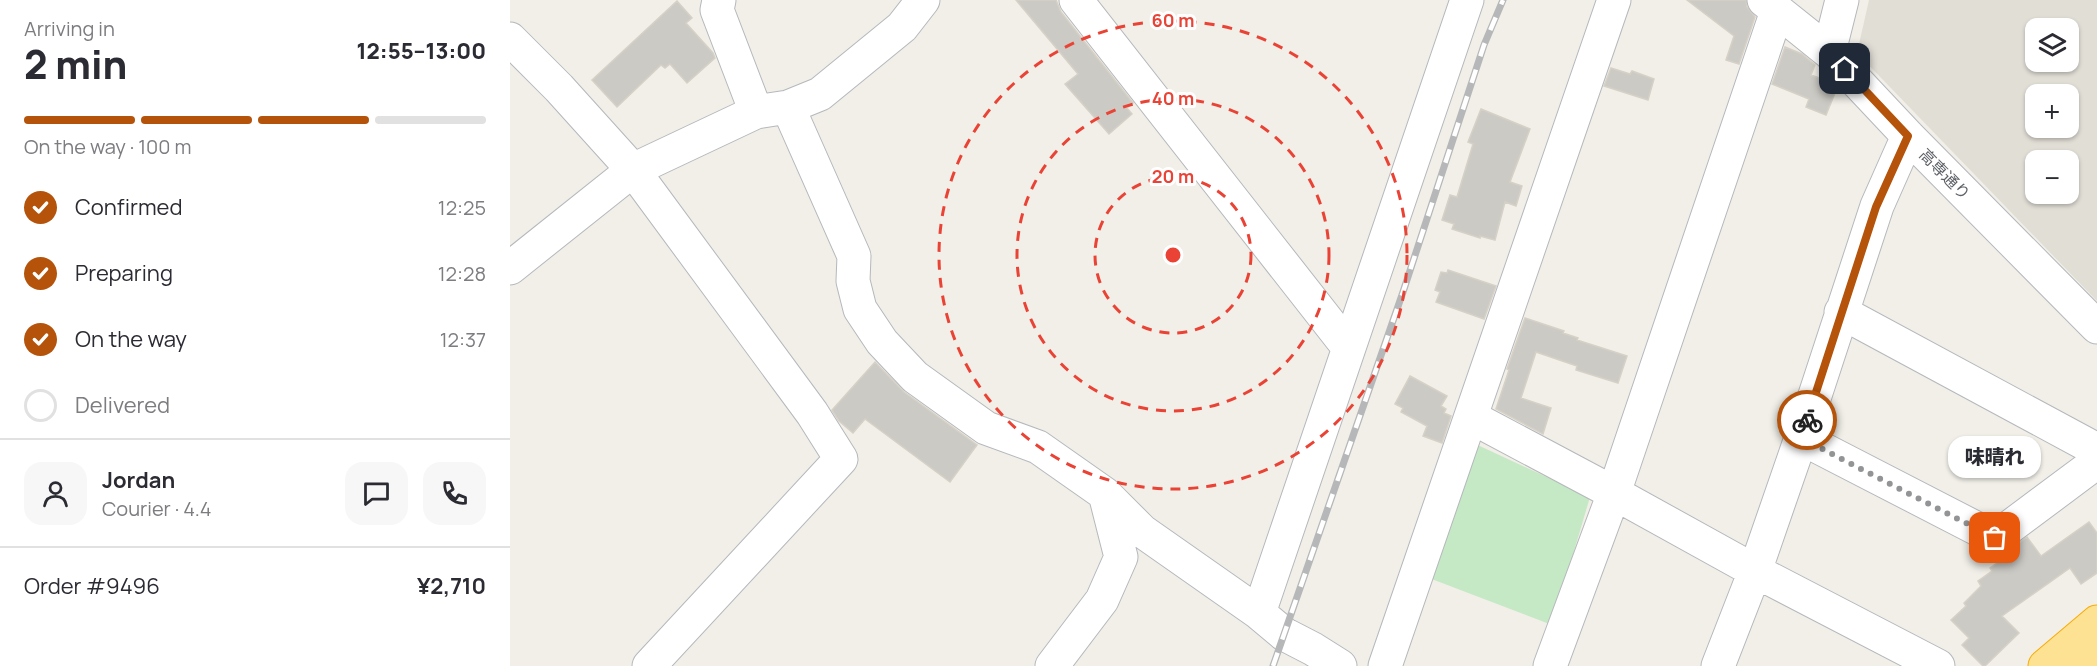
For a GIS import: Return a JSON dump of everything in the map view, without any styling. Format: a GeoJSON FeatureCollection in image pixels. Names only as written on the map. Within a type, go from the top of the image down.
{"type":"FeatureCollection","features":[{"type":"Feature","properties":{"kind":"highway"},"geometry":{"type":"LineString","coordinates":[[2045,666],[2097,622]]}},
{"type":"Feature","properties":{"kind":"highway"},"geometry":{"type":"LineString","coordinates":[[2085,666],[2097,655]]}},
{"type":"Feature","properties":{"kind":"street"},"geometry":{"type":"LineString","coordinates":[[719,0],[717,10],[854,256],[853,281],[860,309],[882,342],[915,377],[986,428],[1038,447],[1105,494],[1142,531],[1259,613],[1320,660]]}},
{"type":"Feature","properties":{"kind":"street"},"geometry":{"type":"LineString","coordinates":[[510,268],[633,170],[772,109],[820,94],[902,27],[923,0]]}},
{"type":"Feature","properties":{"kind":"street"},"geometry":{"type":"LineString","coordinates":[[1076,0],[1348,347]]}},
{"type":"Feature","properties":{"kind":"street"},"geometry":{"type":"LineString","coordinates":[[1259,613],[1467,0]]}},
{"type":"Feature","properties":{"kind":"street"},"geometry":{"type":"LineString","coordinates":[[1385,666],[1614,0]]}},
{"type":"Feature","properties":{"kind":"street"},"geometry":{"type":"LineString","coordinates":[[1829,52],[1842,0]]}},
{"type":"Feature","properties":{"kind":"street"},"geometry":{"type":"LineString","coordinates":[[1550,666],[1614,493],[1770,5]]}},
{"type":"Feature","properties":{"kind":"street","name":"高専通り"},"geometry":{"type":"LineString","coordinates":[[1770,5],[1829,52],[1908,136],[2097,327]]}},
{"type":"Feature","properties":{"kind":"street"},"geometry":{"type":"LineString","coordinates":[[510,39],[560,88],[633,170],[812,413],[841,459],[649,666]]}},
{"type":"Feature","properties":{"kind":"street"},"geometry":{"type":"LineString","coordinates":[[1718,666],[1755,571],[1801,438],[1876,207],[1908,136]]}},
{"type":"Feature","properties":{"kind":"street"},"geometry":{"type":"LineString","coordinates":[[1841,312],[2097,450]]}},
{"type":"Feature","properties":{"kind":"street"},"geometry":{"type":"LineString","coordinates":[[1471,417],[1755,571],[1938,666]]}},
{"type":"Feature","properties":{"kind":"street"},"geometry":{"type":"LineString","coordinates":[[1801,438],[1995,538],[2097,462]]}},
{"type":"Feature","properties":{"kind":"street"},"geometry":{"type":"LineString","coordinates":[[1052,666],[1102,600],[1121,557],[1105,494]]}},
{"type":"Feature","properties":{"kind":"shaded area"},"geometry":{"type":"Polygon","coordinates":[[[1869,0],[2097,0],[2097,301],[1857,53],[1869,0]]]}},
{"type":"Feature","properties":{"kind":"green space"},"geometry":{"type":"Polygon","coordinates":[[[1469,441],[1590,497],[1552,625],[1429,578],[1469,441]]]}},
{"type":"Feature","properties":{"kind":"building"},"geometry":{"type":"Polygon","coordinates":[[[1016,0],[1056,0],[1061,12],[1133,103],[1127,108],[1132,114],[1109,134],[1065,84],[1078,74],[1016,0]]]}},
{"type":"Feature","properties":{"kind":"building"},"geometry":{"type":"Polygon","coordinates":[[[1687,0],[1746,0],[1747,7],[1755,17],[1739,64],[1726,60],[1734,36],[1687,0]]]}},
{"type":"Feature","properties":{"kind":"building"},"geometry":{"type":"Polygon","coordinates":[[[677,1],[692,18],[686,23],[715,58],[687,83],[670,64],[665,68],[661,65],[617,107],[592,80],[677,1]]]}},
{"type":"Feature","properties":{"kind":"building"},"geometry":{"type":"Polygon","coordinates":[[[1785,47],[1802,54],[1815,65],[1811,75],[1833,83],[1837,88],[1826,115],[1806,107],[1809,99],[1772,84],[1785,47]]]}},
{"type":"Feature","properties":{"kind":"building"},"geometry":{"type":"Polygon","coordinates":[[[1611,68],[1630,74],[1632,71],[1654,79],[1648,100],[1604,86],[1611,68]]]}},
{"type":"Feature","properties":{"kind":"building"},"geometry":{"type":"Polygon","coordinates":[[[1481,109],[1530,129],[1510,182],[1522,186],[1516,206],[1505,202],[1495,240],[1452,229],[1454,224],[1442,220],[1450,195],[1457,197],[1473,144],[1468,142],[1481,109]]]}},
{"type":"Feature","properties":{"kind":"building"},"geometry":{"type":"Polygon","coordinates":[[[1448,270],[1496,286],[1484,319],[1436,302],[1440,292],[1435,290],[1441,272],[1447,273],[1448,270]]]}},
{"type":"Feature","properties":{"kind":"building"},"geometry":{"type":"Polygon","coordinates":[[[1525,318],[1564,331],[1563,333],[1578,338],[1577,340],[1627,356],[1618,383],[1576,370],[1577,366],[1536,352],[1521,398],[1551,408],[1543,434],[1496,409],[1525,318]]]}},
{"type":"Feature","properties":{"kind":"building"},"geometry":{"type":"Polygon","coordinates":[[[875,362],[904,392],[977,445],[950,482],[865,419],[853,433],[839,421],[832,410],[875,362]]]}},
{"type":"Feature","properties":{"kind":"building"},"geometry":{"type":"Polygon","coordinates":[[[1410,376],[1447,396],[1441,406],[1446,409],[1444,413],[1451,416],[1442,443],[1423,436],[1427,426],[1401,412],[1403,408],[1395,404],[1410,376]]]}},
{"type":"Feature","properties":{"kind":"building"},"geometry":{"type":"Polygon","coordinates":[[[2089,522],[2097,533],[2097,573],[2081,584],[2070,568],[2002,616],[2019,633],[1983,666],[1962,645],[1969,638],[1951,620],[1966,606],[1964,603],[1981,586],[1978,581],[1992,571],[1990,568],[2007,556],[2005,554],[2027,537],[2041,556],[2089,522]]]}},
{"type":"Feature","properties":{"kind":"railway"},"geometry":{"type":"LineString","coordinates":[[1273,666],[1403,292],[1484,45],[1503,0]]}},
{"type":"Feature","properties":{"kind":"way so far"},"geometry":{"type":"LineString","coordinates":[[1807,420],[1801,438],[1995,538]]}},
{"type":"Feature","properties":{"kind":"place","name":"味晴れ"},"geometry":{"type":"Point","coordinates":[1995,538]}},
{"type":"Feature","properties":{"kind":"route"},"geometry":{"type":"LineString","coordinates":[[1807,420],[1876,207],[1908,136],[1845,69]]}}]}
